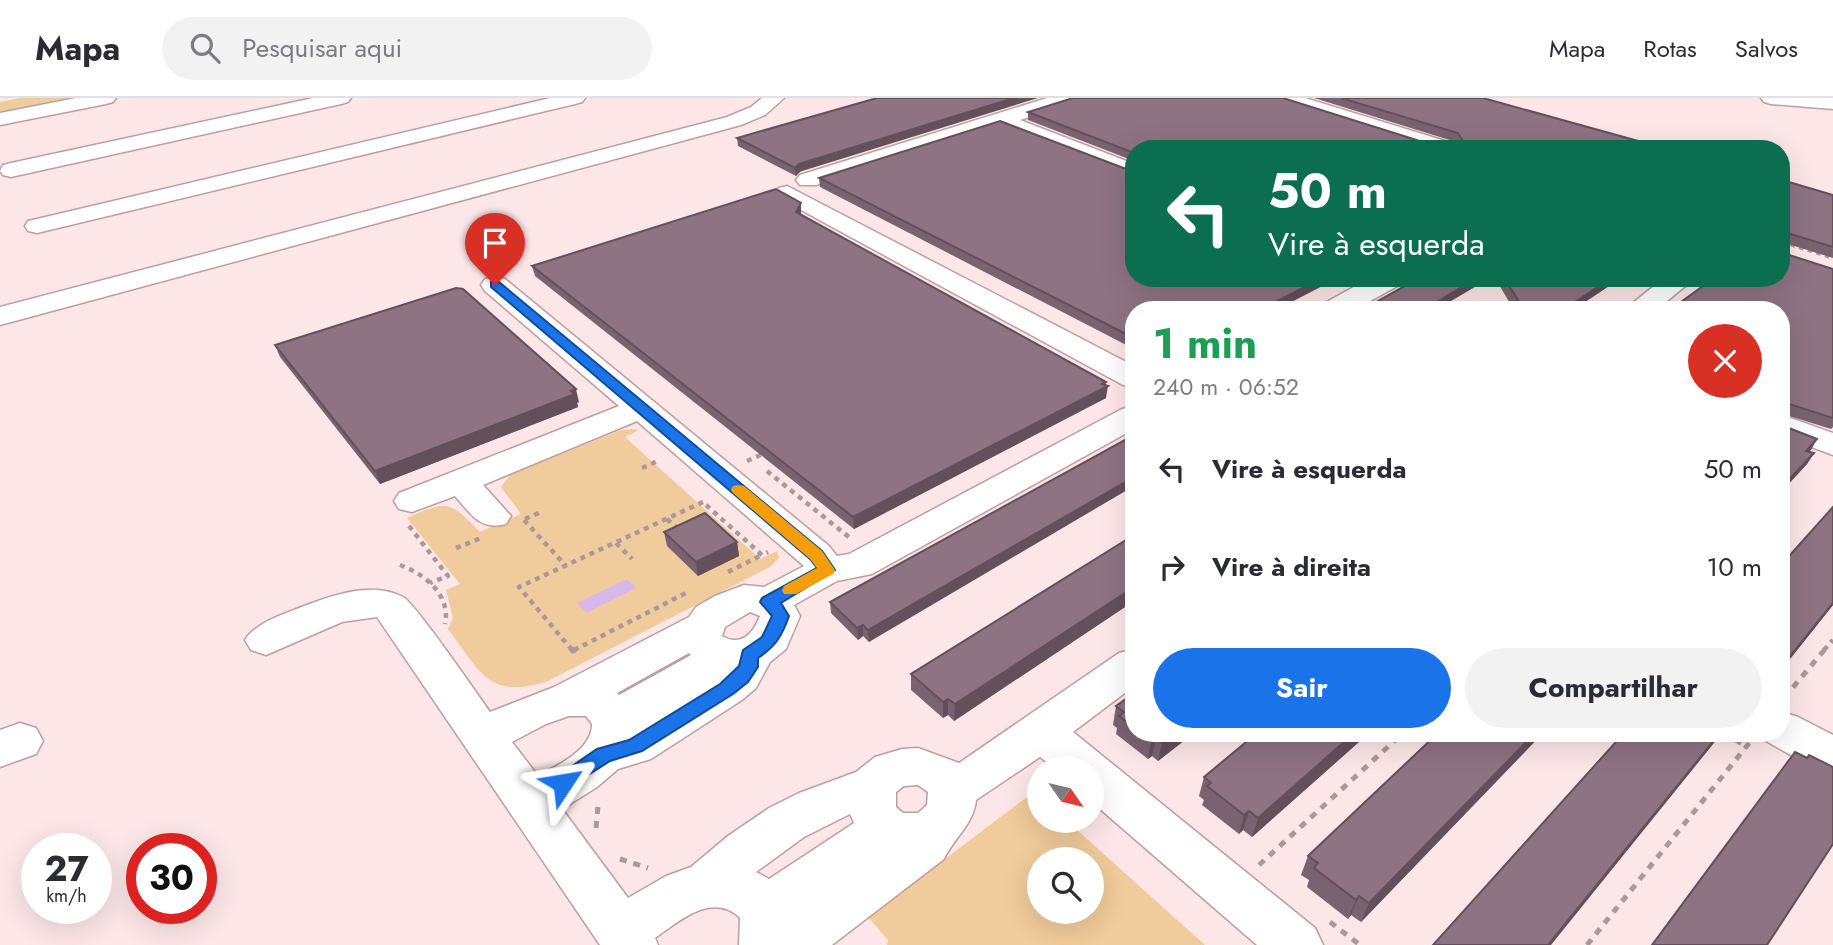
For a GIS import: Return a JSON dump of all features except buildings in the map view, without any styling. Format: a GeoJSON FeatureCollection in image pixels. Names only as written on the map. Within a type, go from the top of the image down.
{"type":"FeatureCollection","features":[{"type":"Feature","properties":{"kind":"street"},"geometry":{"type":"LineString","coordinates":[[0,99],[7,98]]}},
{"type":"Feature","properties":{"kind":"street"},"geometry":{"type":"LineString","coordinates":[[0,118],[106,98]]}},
{"type":"Feature","properties":{"kind":"street"},"geometry":{"type":"LineString","coordinates":[[11,170],[341,98]]}},
{"type":"Feature","properties":{"kind":"street"},"geometry":{"type":"LineString","coordinates":[[37,226],[575,98]]}},
{"type":"Feature","properties":{"kind":"street"},"geometry":{"type":"LineString","coordinates":[[1068,98],[798,186],[1125,373]]}},
{"type":"Feature","properties":{"kind":"street"},"geometry":{"type":"LineString","coordinates":[[1284,98],[1418,140]]}},
{"type":"Feature","properties":{"kind":"street"},"geometry":{"type":"LineString","coordinates":[[1771,98],[1833,103]]}},
{"type":"Feature","properties":{"kind":"street"},"geometry":{"type":"LineString","coordinates":[[0,316],[734,121],[758,111],[764,100]]}},
{"type":"Feature","properties":{"kind":"street"},"geometry":{"type":"LineString","coordinates":[[1000,119],[1125,168]]}},
{"type":"Feature","properties":{"kind":"street"},"geometry":{"type":"LineString","coordinates":[[495,285],[641,408],[707,484],[816,555],[827,570]]}},
{"type":"Feature","properties":{"kind":"street"},"geometry":{"type":"LineString","coordinates":[[1349,301],[1375,287]]}},
{"type":"Feature","properties":{"kind":"street"},"geometry":{"type":"LineString","coordinates":[[1650,301],[1670,287]]}},
{"type":"Feature","properties":{"kind":"street"},"geometry":{"type":"LineString","coordinates":[[412,501],[641,408]]}},
{"type":"Feature","properties":{"kind":"street"},"geometry":{"type":"LineString","coordinates":[[769,602],[827,570],[858,565],[1125,421]]}},
{"type":"Feature","properties":{"kind":"street"},"geometry":{"type":"LineString","coordinates":[[1790,428],[1833,445]]}},
{"type":"Feature","properties":{"kind":"street"},"geometry":{"type":"LineString","coordinates":[[460,481],[508,518]]}},
{"type":"Feature","properties":{"kind":"street"},"geometry":{"type":"LineString","coordinates":[[483,737],[544,706],[568,699],[716,632],[769,642],[780,616],[777,608],[758,598],[744,599],[717,612],[716,632],[748,667],[727,689],[635,746],[609,737]]}},
{"type":"Feature","properties":{"kind":"street"},"geometry":{"type":"LineString","coordinates":[[265,640],[351,605],[370,602],[391,607],[626,938],[690,888],[708,884],[726,884],[743,889],[755,898],[774,934],[926,844],[910,809]]}},
{"type":"Feature","properties":{"kind":"street"},"geometry":{"type":"LineString","coordinates":[[708,884],[733,860],[784,824],[815,807],[910,809],[998,763],[1125,671]]}},
{"type":"Feature","properties":{"kind":"street"},"geometry":{"type":"LineString","coordinates":[[568,699],[597,702],[609,737]]}},
{"type":"Feature","properties":{"kind":"street"},"geometry":{"type":"LineString","coordinates":[[1041,732],[1070,756]]}},
{"type":"Feature","properties":{"kind":"street"},"geometry":{"type":"LineString","coordinates":[[1790,733],[1833,757]]}},
{"type":"Feature","properties":{"kind":"street"},"geometry":{"type":"LineString","coordinates":[[530,804],[609,737]]}},
{"type":"Feature","properties":{"kind":"street"},"geometry":{"type":"LineString","coordinates":[[1104,784],[1296,945]]}},
{"type":"Feature","properties":{"kind":"path"},"geometry":{"type":"LineString","coordinates":[[1790,245],[1833,258]]}},
{"type":"Feature","properties":{"kind":"path"},"geometry":{"type":"LineString","coordinates":[[703,502],[707,484],[777,448]]}},
{"type":"Feature","properties":{"kind":"path"},"geometry":{"type":"LineString","coordinates":[[651,452],[670,468]]}},
{"type":"Feature","properties":{"kind":"path"},"geometry":{"type":"LineString","coordinates":[[642,468],[661,460]]}},
{"type":"Feature","properties":{"kind":"path"},"geometry":{"type":"LineString","coordinates":[[703,502],[519,587],[573,650],[716,632]]}},
{"type":"Feature","properties":{"kind":"path"},"geometry":{"type":"LineString","coordinates":[[703,502],[762,555]]}},
{"type":"Feature","properties":{"kind":"path"},"geometry":{"type":"LineString","coordinates":[[508,518],[566,566]]}},
{"type":"Feature","properties":{"kind":"path"},"geometry":{"type":"LineString","coordinates":[[667,519],[681,532]]}},
{"type":"Feature","properties":{"kind":"path"},"geometry":{"type":"LineString","coordinates":[[616,542],[632,559]]}},
{"type":"Feature","properties":{"kind":"path"},"geometry":{"type":"LineString","coordinates":[[726,573],[771,551]]}},
{"type":"Feature","properties":{"kind":"path"},"geometry":{"type":"LineString","coordinates":[[400,565],[414,568],[430,583],[445,605],[447,619],[443,630]]}},
{"type":"Feature","properties":{"kind":"path"},"geometry":{"type":"LineString","coordinates":[[430,583],[448,576]]}},
{"type":"Feature","properties":{"kind":"path"},"geometry":{"type":"LineString","coordinates":[[1790,692],[1833,640]]}},
{"type":"Feature","properties":{"kind":"path"},"geometry":{"type":"LineString","coordinates":[[1258,866],[1393,742]]}},
{"type":"Feature","properties":{"kind":"path"},"geometry":{"type":"LineString","coordinates":[[1587,945],[1750,742]]}},
{"type":"Feature","properties":{"kind":"path"},"geometry":{"type":"LineString","coordinates":[[599,800],[595,815],[600,838]]}},
{"type":"Feature","properties":{"kind":"path"},"geometry":{"type":"LineString","coordinates":[[614,856],[629,864],[657,868]]}},
{"type":"Feature","properties":{"kind":"shaded area"},"geometry":{"type":"Polygon","coordinates":[[[21,98],[91,98],[0,116],[0,102],[21,98]]]}},
{"type":"Feature","properties":{"kind":"shaded area"},"geometry":{"type":"Polygon","coordinates":[[[621,430],[639,430],[625,437],[760,559],[777,551],[779,558],[770,567],[548,681],[512,687],[498,684],[478,669],[448,629],[453,618],[446,590],[460,584],[407,518],[431,508],[447,506],[461,514],[480,532],[521,514],[501,487],[510,475],[621,430]]]}},
{"type":"Feature","properties":{"kind":"shaded area"},"geometry":{"type":"Polygon","coordinates":[[[627,579],[636,588],[586,613],[577,603],[627,579]]]}},
{"type":"Feature","properties":{"kind":"shaded area"},"geometry":{"type":"Polygon","coordinates":[[[1027,797],[1027,833],[1080,833],[1096,847],[1027,847],[1027,924],[1104,924],[1104,854],[1205,945],[887,945],[888,940],[868,917],[1027,797]]]}},
{"type":"Feature","properties":{"kind":"slow traffic"},"geometry":{"type":"LineString","coordinates":[[738,490],[816,555],[827,570],[790,590]]}},
{"type":"Feature","properties":{"kind":"route"},"geometry":{"type":"LineString","coordinates":[[495,285],[816,555],[827,570],[769,602],[777,608],[780,616],[774,633],[769,642],[749,654],[748,667],[727,689],[635,746],[604,755],[563,783]]}}]}
